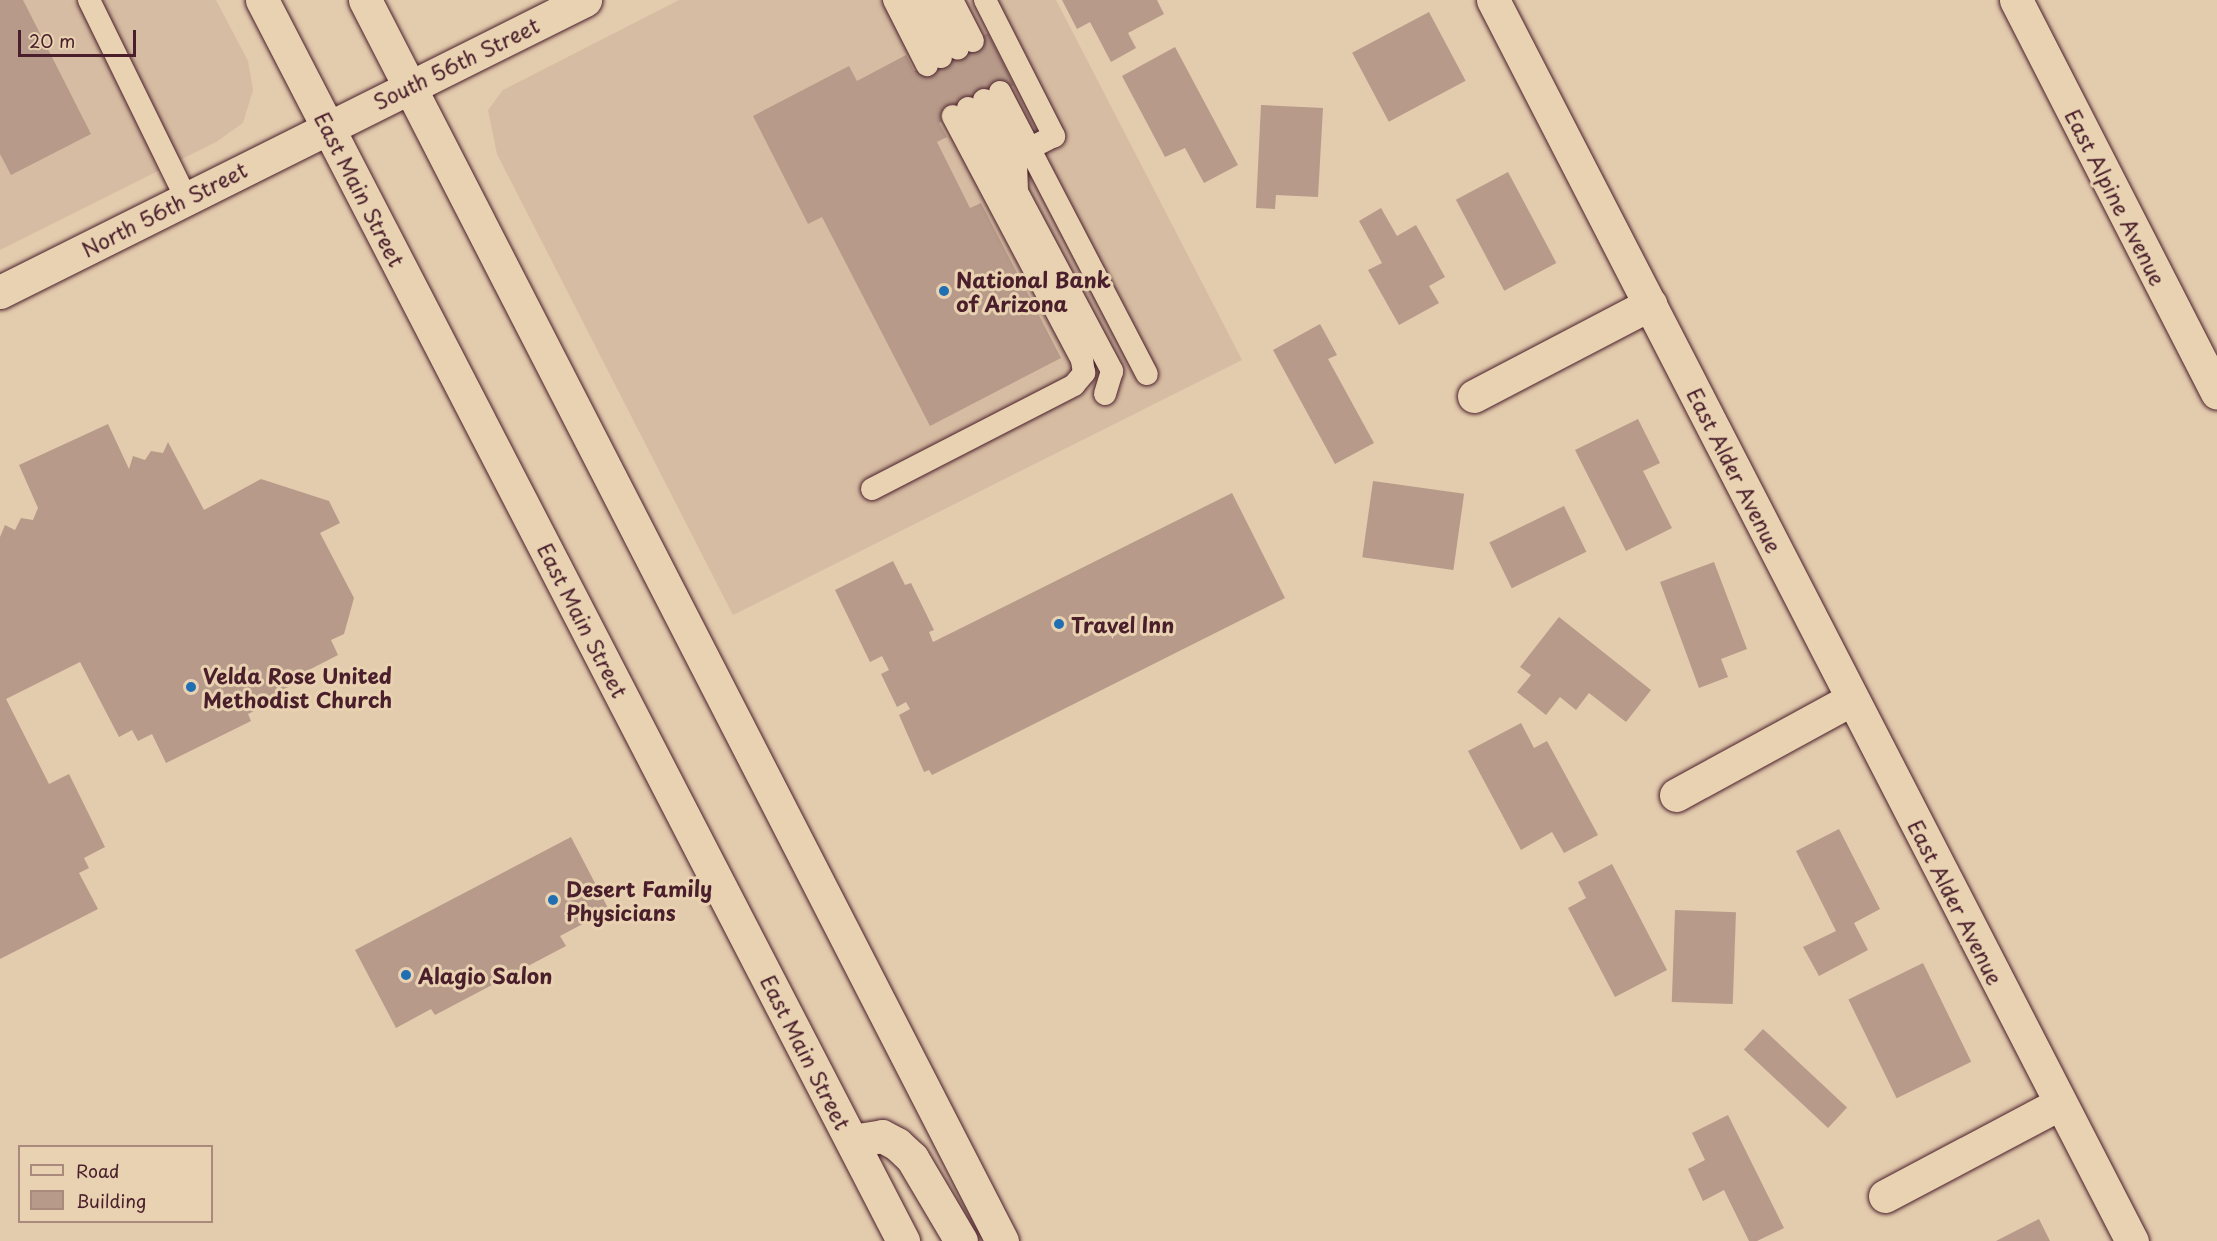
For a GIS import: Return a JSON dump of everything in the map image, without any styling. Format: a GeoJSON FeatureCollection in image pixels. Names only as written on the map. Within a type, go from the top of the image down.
{"type":"FeatureCollection","features":[{"type":"Feature","properties":{"kind":"street","name":"East Main Street"},"geometry":{"type":"LineString","coordinates":[[262,0],[903,1241]]}},
{"type":"Feature","properties":{"kind":"street"},"geometry":{"type":"LineString","coordinates":[[365,0],[1002,1241]]}},
{"type":"Feature","properties":{"kind":"street","name":"South 56th Street"},"geometry":{"type":"LineString","coordinates":[[327,126],[585,0]]}},
{"type":"Feature","properties":{"kind":"street","name":"East Alder Avenue"},"geometry":{"type":"LineString","coordinates":[[1494,0],[2059,1104],[2132,1241]]}},
{"type":"Feature","properties":{"kind":"street","name":"East Alpine Avenue"},"geometry":{"type":"LineString","coordinates":[[2016,0],[2217,393]]}},
{"type":"Feature","properties":{"kind":"street","name":"North 56th Street"},"geometry":{"type":"LineString","coordinates":[[1,288],[327,126]]}},
{"type":"Feature","properties":{"kind":"street"},"geometry":{"type":"LineString","coordinates":[[1474,396],[1650,304]]}},
{"type":"Feature","properties":{"kind":"street"},"geometry":{"type":"LineString","coordinates":[[1676,795],[1852,699]]}},
{"type":"Feature","properties":{"kind":"street"},"geometry":{"type":"LineString","coordinates":[[1885,1196],[2059,1104]]}},
{"type":"Feature","properties":{"kind":"street"},"geometry":{"type":"LineString","coordinates":[[852,1141],[882,1136],[897,1144],[912,1158],[961,1241]]}},
{"type":"Feature","properties":{"kind":"lane"},"geometry":{"type":"LineString","coordinates":[[89,0],[186,198]]}},
{"type":"Feature","properties":{"kind":"lane"},"geometry":{"type":"LineString","coordinates":[[894,0],[950,53]]}},
{"type":"Feature","properties":{"kind":"lane"},"geometry":{"type":"LineString","coordinates":[[912,0],[950,53]]}},
{"type":"Feature","properties":{"kind":"lane"},"geometry":{"type":"LineString","coordinates":[[932,0],[950,53]]}},
{"type":"Feature","properties":{"kind":"lane"},"geometry":{"type":"LineString","coordinates":[[950,53],[952,0]]}},
{"type":"Feature","properties":{"kind":"lane"},"geometry":{"type":"LineString","coordinates":[[985,0],[1054,136],[1029,149]]}},
{"type":"Feature","properties":{"kind":"lane"},"geometry":{"type":"LineString","coordinates":[[976,104],[1029,149],[1146,374]]}},
{"type":"Feature","properties":{"kind":"lane"},"geometry":{"type":"LineString","coordinates":[[976,104],[1000,172],[1017,192],[1112,371],[1111,384],[1105,394]]}},
{"type":"Feature","properties":{"kind":"lane"},"geometry":{"type":"LineString","coordinates":[[872,489],[1074,386],[1084,373],[1082,360],[976,104]]}},
{"type":"Feature","properties":{"kind":"shaded area"},"geometry":{"type":"Polygon","coordinates":[[[0,0],[216,0],[248,61],[253,90],[243,123],[216,142],[0,250],[0,0]]]}},
{"type":"Feature","properties":{"kind":"shaded area"},"geometry":{"type":"Polygon","coordinates":[[[679,0],[1056,0],[1242,360],[733,615],[497,154],[488,110],[503,90],[679,0]]]}},
{"type":"Feature","properties":{"kind":"building"},"geometry":{"type":"Polygon","coordinates":[[[0,0],[23,0],[91,134],[11,175],[0,154],[0,0]]]}},
{"type":"Feature","properties":{"kind":"building"},"geometry":{"type":"Polygon","coordinates":[[[1062,0],[1157,0],[1164,14],[1128,33],[1136,48],[1111,62],[1090,22],[1077,29],[1062,0]]]}},
{"type":"Feature","properties":{"kind":"building"},"geometry":{"type":"Polygon","coordinates":[[[1429,12],[1466,81],[1389,122],[1352,53],[1429,12]]]}},
{"type":"Feature","properties":{"kind":"building","name":"National Bank of Arizona"},"geometry":{"type":"Polygon","coordinates":[[[988,33],[1014,85],[939,123],[947,137],[937,142],[970,208],[981,203],[1061,358],[930,426],[822,217],[808,224],[753,116],[849,66],[857,81],[906,55],[914,71],[988,33]]]}},
{"type":"Feature","properties":{"kind":"building"},"geometry":{"type":"Polygon","coordinates":[[[1175,47],[1238,165],[1204,183],[1185,148],[1165,157],[1122,76],[1175,47]]]}},
{"type":"Feature","properties":{"kind":"building"},"geometry":{"type":"Polygon","coordinates":[[[1261,105],[1323,108],[1318,197],[1276,195],[1275,209],[1256,208],[1261,105]]]}},
{"type":"Feature","properties":{"kind":"building"},"geometry":{"type":"Polygon","coordinates":[[[1508,172],[1556,263],[1504,291],[1456,200],[1508,172]]]}},
{"type":"Feature","properties":{"kind":"building"},"geometry":{"type":"Polygon","coordinates":[[[1381,208],[1397,236],[1416,225],[1445,277],[1429,286],[1439,303],[1399,325],[1368,270],[1382,263],[1359,221],[1381,208]]]}},
{"type":"Feature","properties":{"kind":"building"},"geometry":{"type":"Polygon","coordinates":[[[1320,324],[1337,355],[1328,359],[1374,443],[1335,464],[1273,350],[1320,324]]]}},
{"type":"Feature","properties":{"kind":"building"},"geometry":{"type":"Polygon","coordinates":[[[1638,419],[1660,463],[1643,471],[1672,528],[1626,551],[1575,450],[1638,419]]]}},
{"type":"Feature","properties":{"kind":"building","name":"Velda Rose United Methodist Church"},"geometry":{"type":"Polygon","coordinates":[[[108,424],[129,469],[133,456],[145,460],[151,451],[163,453],[168,442],[204,510],[261,479],[329,501],[340,523],[320,533],[354,598],[344,634],[331,640],[338,655],[301,674],[304,679],[273,695],[276,700],[248,714],[251,721],[166,763],[152,734],[138,741],[132,730],[119,737],[80,662],[6,699],[49,784],[69,774],[105,847],[84,858],[89,868],[79,873],[98,909],[0,959],[0,537],[5,525],[15,530],[21,518],[33,520],[38,508],[19,465],[108,424]]]}},
{"type":"Feature","properties":{"kind":"building"},"geometry":{"type":"Polygon","coordinates":[[[1373,481],[1464,494],[1453,570],[1362,557],[1373,481]]]}},
{"type":"Feature","properties":{"kind":"building"},"geometry":{"type":"Polygon","coordinates":[[[1232,493],[1285,598],[932,775],[929,770],[924,772],[899,715],[910,709],[906,702],[897,707],[881,674],[889,670],[882,656],[870,662],[835,590],[893,561],[905,585],[911,583],[934,630],[929,632],[933,642],[1232,493]]]}},
{"type":"Feature","properties":{"kind":"building"},"geometry":{"type":"Polygon","coordinates":[[[1564,506],[1586,552],[1512,588],[1489,542],[1564,506]]]}},
{"type":"Feature","properties":{"kind":"building"},"geometry":{"type":"Polygon","coordinates":[[[1714,562],[1747,649],[1721,659],[1728,677],[1699,688],[1660,582],[1714,562]]]}},
{"type":"Feature","properties":{"kind":"building"},"geometry":{"type":"Polygon","coordinates":[[[1559,617],[1651,690],[1626,722],[1589,693],[1576,710],[1560,697],[1546,715],[1517,692],[1531,675],[1520,667],[1559,617]]]}},
{"type":"Feature","properties":{"kind":"building"},"geometry":{"type":"Polygon","coordinates":[[[1521,723],[1534,748],[1547,741],[1598,835],[1564,853],[1552,832],[1521,850],[1468,751],[1521,723]]]}},
{"type":"Feature","properties":{"kind":"building"},"geometry":{"type":"Polygon","coordinates":[[[1839,829],[1880,909],[1854,923],[1868,950],[1819,976],[1803,947],[1836,931],[1796,851],[1839,829]]]}},
{"type":"Feature","properties":{"kind":"building"},"geometry":{"type":"Polygon","coordinates":[[[571,837],[609,910],[560,936],[566,946],[435,1015],[431,1009],[396,1028],[355,950],[571,837]]]}},
{"type":"Feature","properties":{"kind":"building"},"geometry":{"type":"Polygon","coordinates":[[[1612,864],[1667,970],[1615,997],[1568,908],[1586,898],[1578,882],[1612,864]]]}},
{"type":"Feature","properties":{"kind":"building"},"geometry":{"type":"Polygon","coordinates":[[[1675,910],[1736,912],[1733,1004],[1672,1002],[1675,910]]]}},
{"type":"Feature","properties":{"kind":"building"},"geometry":{"type":"Polygon","coordinates":[[[1923,963],[1971,1062],[1897,1098],[1848,999],[1923,963]]]}},
{"type":"Feature","properties":{"kind":"building"},"geometry":{"type":"Polygon","coordinates":[[[1763,1029],[1847,1107],[1828,1128],[1744,1049],[1763,1029]]]}},
{"type":"Feature","properties":{"kind":"building"},"geometry":{"type":"Polygon","coordinates":[[[1728,1115],[1784,1228],[1757,1241],[1749,1241],[1724,1190],[1703,1201],[1688,1169],[1705,1160],[1692,1133],[1728,1115]]]}},
{"type":"Feature","properties":{"kind":"building"},"geometry":{"type":"Polygon","coordinates":[[[2039,1219],[2050,1241],[1996,1241],[2039,1219]]]}},
{"type":"Feature","properties":{"kind":"place","name":"National Bank of Arizona"},"geometry":{"type":"Point","coordinates":[944,291]}},
{"type":"Feature","properties":{"kind":"place","name":"Travel Inn"},"geometry":{"type":"Point","coordinates":[1059,624]}},
{"type":"Feature","properties":{"kind":"place","name":"Velda Rose United Methodist Church"},"geometry":{"type":"Point","coordinates":[191,687]}},
{"type":"Feature","properties":{"kind":"place","name":"Desert Family Physicians"},"geometry":{"type":"Point","coordinates":[553,900]}},
{"type":"Feature","properties":{"kind":"place","name":"Alagio Salon"},"geometry":{"type":"Point","coordinates":[406,975]}}]}
